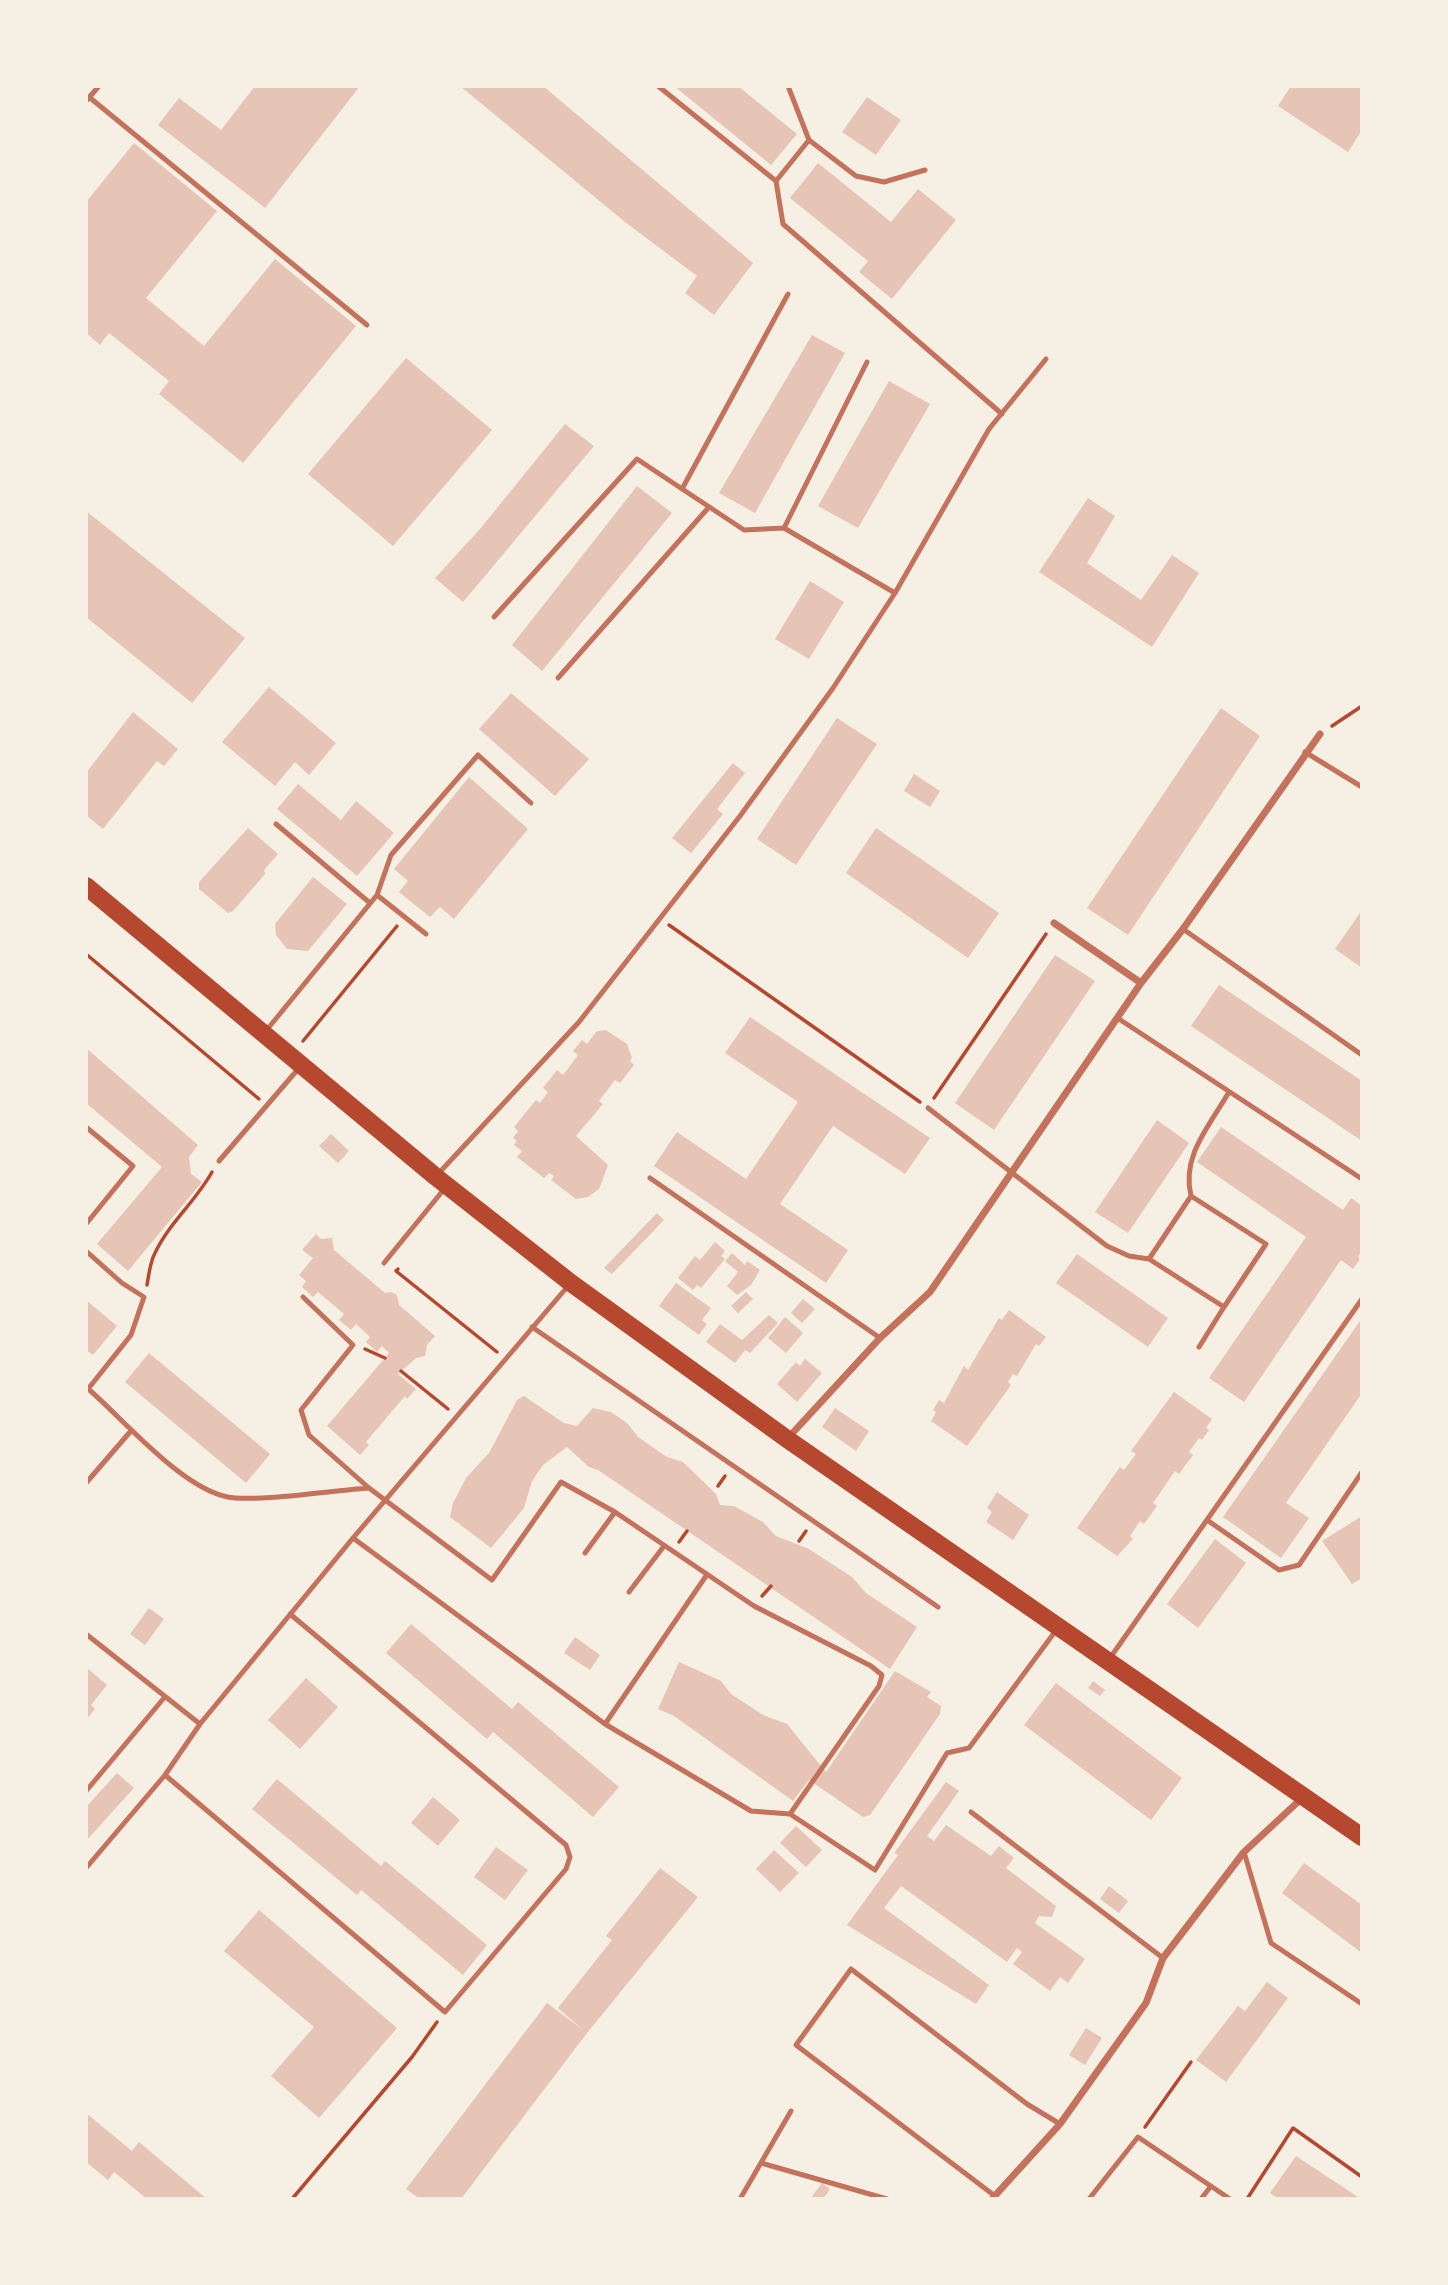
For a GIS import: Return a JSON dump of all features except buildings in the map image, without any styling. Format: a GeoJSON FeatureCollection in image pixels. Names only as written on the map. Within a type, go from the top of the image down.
{"type":"FeatureCollection","features":[{"type":"Feature","properties":{"kind":"main road"},"geometry":{"type":"LineString","coordinates":[[86,886],[442,1181],[571,1283],[787,1439],[1362,1837]]}},
{"type":"Feature","properties":{"kind":"street"},"geometry":{"type":"LineString","coordinates":[[787,1439],[880,1338],[930,1292],[1012,1176],[1141,983],[1183,929],[1320,734]]}},
{"type":"Feature","properties":{"kind":"street"},"geometry":{"type":"LineString","coordinates":[[1054,923],[1141,983]]}},
{"type":"Feature","properties":{"kind":"street"},"geometry":{"type":"LineString","coordinates":[[994,2197],[1060,2124],[1146,2003],[1163,1958],[1244,1852],[1305,1795]]}},
{"type":"Feature","properties":{"kind":"lane"},"geometry":{"type":"LineString","coordinates":[[99,86],[87,99],[367,325]]}},
{"type":"Feature","properties":{"kind":"lane"},"geometry":{"type":"LineString","coordinates":[[658,86],[776,181],[783,224],[1002,414]]}},
{"type":"Feature","properties":{"kind":"lane"},"geometry":{"type":"LineString","coordinates":[[788,86],[809,140],[856,176],[884,182],[925,170]]}},
{"type":"Feature","properties":{"kind":"lane"},"geometry":{"type":"LineString","coordinates":[[776,181],[809,140]]}},
{"type":"Feature","properties":{"kind":"lane"},"geometry":{"type":"LineString","coordinates":[[682,489],[788,294]]}},
{"type":"Feature","properties":{"kind":"lane"},"geometry":{"type":"LineString","coordinates":[[384,1263],[442,1181],[662,920],[833,688],[895,593],[989,429],[1046,359]]}},
{"type":"Feature","properties":{"kind":"lane"},"geometry":{"type":"LineString","coordinates":[[783,527],[867,362]]}},
{"type":"Feature","properties":{"kind":"lane"},"geometry":{"type":"LineString","coordinates":[[494,617],[637,458],[744,530],[783,527],[895,593]]}},
{"type":"Feature","properties":{"kind":"lane"},"geometry":{"type":"LineString","coordinates":[[558,678],[709,507]]}},
{"type":"Feature","properties":{"kind":"lane"},"geometry":{"type":"LineString","coordinates":[[1305,752],[1362,787]]}},
{"type":"Feature","properties":{"kind":"lane"},"geometry":{"type":"LineString","coordinates":[[263,1034],[377,895],[391,855],[478,755],[531,803]]}},
{"type":"Feature","properties":{"kind":"lane"},"geometry":{"type":"LineString","coordinates":[[276,824],[370,904]]}},
{"type":"Feature","properties":{"kind":"lane"},"geometry":{"type":"LineString","coordinates":[[377,895],[426,934]]}},
{"type":"Feature","properties":{"kind":"lane"},"geometry":{"type":"LineString","coordinates":[[1183,929],[1362,1055]]}},
{"type":"Feature","properties":{"kind":"lane"},"geometry":{"type":"LineString","coordinates":[[1119,1019],[1362,1179]]}},
{"type":"Feature","properties":{"kind":"lane"},"geometry":{"type":"LineString","coordinates":[[219,1161],[302,1065]]}},
{"type":"Feature","properties":{"kind":"lane"},"geometry":{"type":"LineString","coordinates":[[1199,1347],[1266,1244],[1191,1196],[1186,1179],[1189,1159],[1229,1092]]}},
{"type":"Feature","properties":{"kind":"lane"},"geometry":{"type":"LineString","coordinates":[[928,1108],[1012,1176],[1107,1246],[1129,1256],[1149,1259],[1224,1307]]}},
{"type":"Feature","properties":{"kind":"lane"},"geometry":{"type":"LineString","coordinates":[[86,1127],[133,1166],[86,1224]]}},
{"type":"Feature","properties":{"kind":"lane"},"geometry":{"type":"LineString","coordinates":[[650,1178],[880,1338]]}},
{"type":"Feature","properties":{"kind":"lane"},"geometry":{"type":"LineString","coordinates":[[1149,1259],[1191,1196]]}},
{"type":"Feature","properties":{"kind":"lane"},"geometry":{"type":"LineString","coordinates":[[86,1251],[122,1283],[144,1297],[131,1335],[87,1388],[130,1432],[202,1487],[233,1498],[369,1488]]}},
{"type":"Feature","properties":{"kind":"lane"},"geometry":{"type":"LineString","coordinates":[[86,1868],[165,1775],[200,1724],[353,1538],[571,1283]]}},
{"type":"Feature","properties":{"kind":"lane"},"geometry":{"type":"LineString","coordinates":[[303,1297],[353,1345],[301,1410],[309,1435],[369,1488],[492,1580],[561,1482],[615,1512],[754,1606],[871,1666],[882,1675],[879,1686],[790,1814]]}},
{"type":"Feature","properties":{"kind":"lane"},"geometry":{"type":"LineString","coordinates":[[1108,1661],[1362,1299]]}},
{"type":"Feature","properties":{"kind":"lane"},"geometry":{"type":"LineString","coordinates":[[532,1327],[938,1607]]}},
{"type":"Feature","properties":{"kind":"lane"},"geometry":{"type":"LineString","coordinates":[[86,1483],[130,1432]]}},
{"type":"Feature","properties":{"kind":"lane"},"geometry":{"type":"LineString","coordinates":[[1208,1520],[1279,1570],[1299,1565],[1362,1472]]}},
{"type":"Feature","properties":{"kind":"lane"},"geometry":{"type":"LineString","coordinates":[[585,1553],[615,1512]]}},
{"type":"Feature","properties":{"kind":"lane"},"geometry":{"type":"LineString","coordinates":[[353,1538],[605,1724],[751,1811],[790,1814],[876,1870],[947,1753],[969,1748],[1059,1626]]}},
{"type":"Feature","properties":{"kind":"lane"},"geometry":{"type":"LineString","coordinates":[[629,1592],[664,1546]]}},
{"type":"Feature","properties":{"kind":"lane"},"geometry":{"type":"LineString","coordinates":[[605,1724],[706,1576]]}},
{"type":"Feature","properties":{"kind":"lane"},"geometry":{"type":"LineString","coordinates":[[165,1775],[445,2012],[566,1869],[570,1857],[566,1845],[290,1614]]}},
{"type":"Feature","properties":{"kind":"lane"},"geometry":{"type":"LineString","coordinates":[[86,1634],[200,1724]]}},
{"type":"Feature","properties":{"kind":"lane"},"geometry":{"type":"LineString","coordinates":[[86,1791],[164,1698]]}},
{"type":"Feature","properties":{"kind":"lane"},"geometry":{"type":"LineString","coordinates":[[971,1812],[1163,1958]]}},
{"type":"Feature","properties":{"kind":"lane"},"geometry":{"type":"LineString","coordinates":[[1244,1852],[1271,1943],[1362,2004]]}},
{"type":"Feature","properties":{"kind":"lane"},"geometry":{"type":"LineString","coordinates":[[994,2197],[796,2045],[851,1969],[1027,2104],[1060,2124]]}},
{"type":"Feature","properties":{"kind":"lane"},"geometry":{"type":"LineString","coordinates":[[740,2199],[791,2111]]}},
{"type":"Feature","properties":{"kind":"lane"},"geometry":{"type":"LineString","coordinates":[[1089,2199],[1138,2137],[1230,2199]]}},
{"type":"Feature","properties":{"kind":"lane"},"geometry":{"type":"LineString","coordinates":[[761,2163],[887,2199]]}},
{"type":"Feature","properties":{"kind":"lane"},"geometry":{"type":"LineString","coordinates":[[1201,2199],[1211,2186]]}},
{"type":"Feature","properties":{"kind":"path"},"geometry":{"type":"LineString","coordinates":[[1320,734],[1362,706]]}},
{"type":"Feature","properties":{"kind":"path"},"geometry":{"type":"LineString","coordinates":[[303,1041],[404,917]]}},
{"type":"Feature","properties":{"kind":"path"},"geometry":{"type":"LineString","coordinates":[[662,920],[928,1108],[1054,923]]}},
{"type":"Feature","properties":{"kind":"path"},"geometry":{"type":"LineString","coordinates":[[86,954],[267,1105]]}},
{"type":"Feature","properties":{"kind":"path"},"geometry":{"type":"LineString","coordinates":[[144,1297],[153,1255],[168,1231],[202,1191],[219,1161]]}},
{"type":"Feature","properties":{"kind":"path"},"geometry":{"type":"LineString","coordinates":[[404,1261],[396,1271],[506,1360]]}},
{"type":"Feature","properties":{"kind":"path"},"geometry":{"type":"LineString","coordinates":[[353,1345],[386,1358]]}},
{"type":"Feature","properties":{"kind":"path"},"geometry":{"type":"LineString","coordinates":[[401,1371],[459,1417]]}},
{"type":"Feature","properties":{"kind":"path"},"geometry":{"type":"LineString","coordinates":[[292,2199],[412,2057],[445,2012]]}},
{"type":"Feature","properties":{"kind":"path"},"geometry":{"type":"LineString","coordinates":[[1138,2137],[1191,2062]]}},
{"type":"Feature","properties":{"kind":"path"},"geometry":{"type":"LineString","coordinates":[[1247,2199],[1293,2128],[1362,2178]]}}]}
